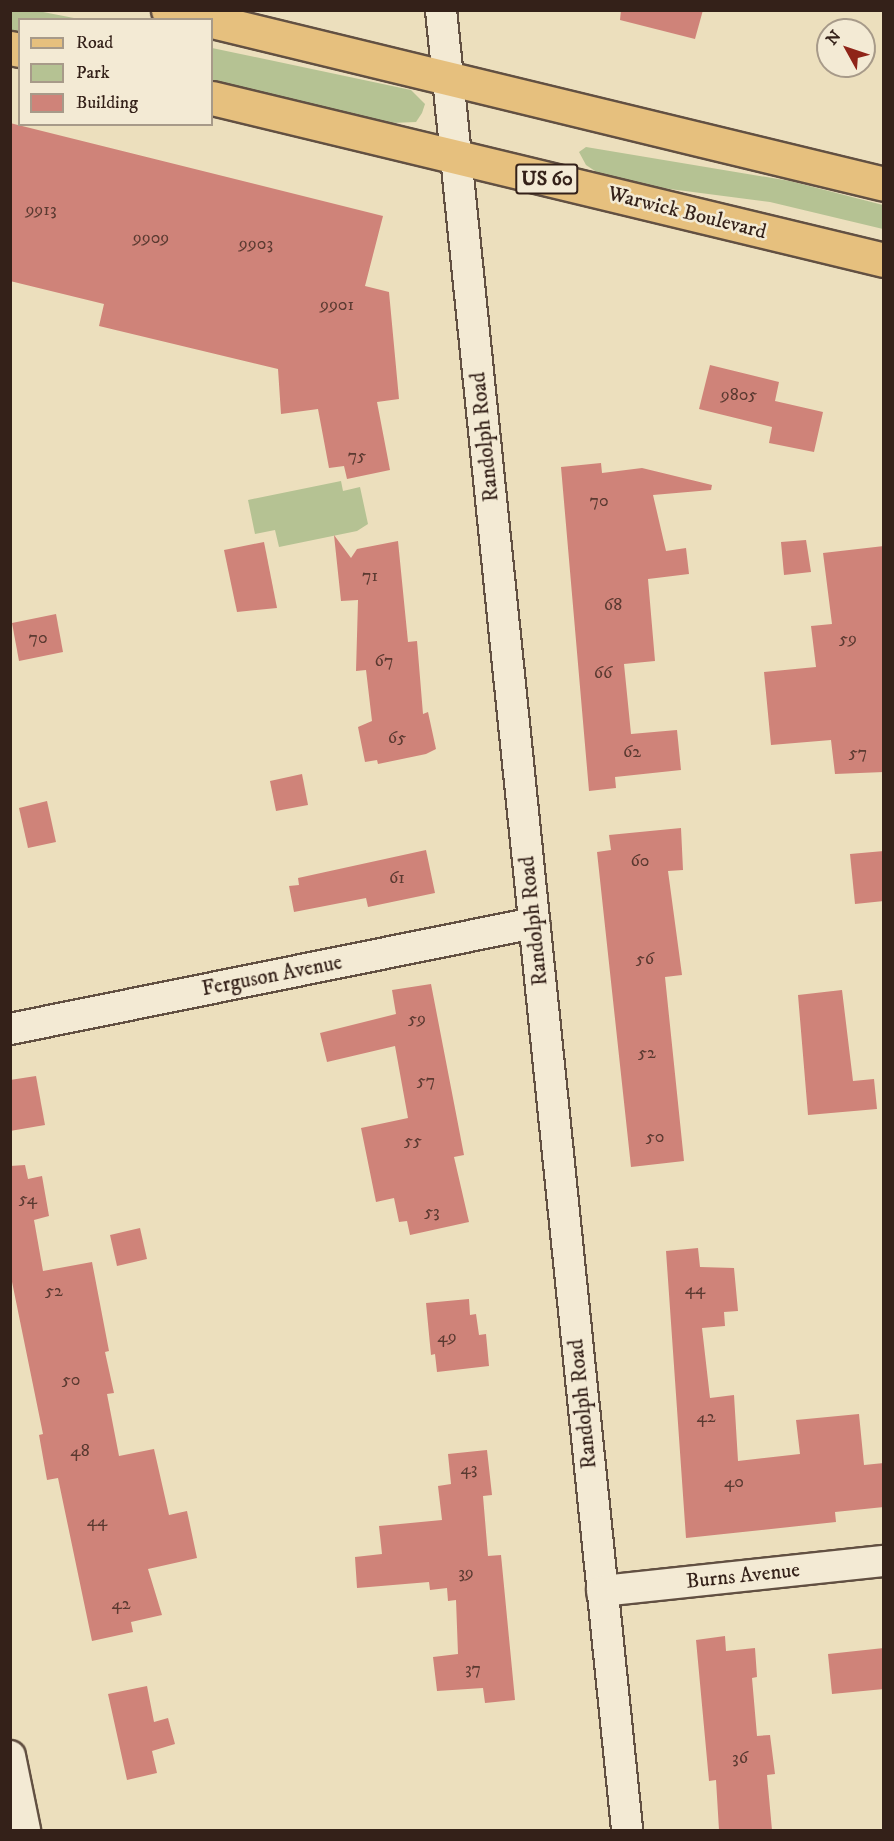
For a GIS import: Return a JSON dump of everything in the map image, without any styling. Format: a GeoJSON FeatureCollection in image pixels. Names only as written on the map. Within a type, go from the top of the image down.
{"type":"FeatureCollection","features":[{"type":"Feature","properties":{"kind":"main road"},"geometry":{"type":"LineString","coordinates":[[168,10],[198,18]]}},
{"type":"Feature","properties":{"kind":"main road"},"geometry":{"type":"LineString","coordinates":[[213,21],[884,184]]}},
{"type":"Feature","properties":{"kind":"main road","name":"Warwick Boulevard"},"geometry":{"type":"LineString","coordinates":[[213,98],[884,260]]}},
{"type":"Feature","properties":{"kind":"street","name":"Randolph Road"},"geometry":{"type":"LineString","coordinates":[[441,10],[627,1830]]}},
{"type":"Feature","properties":{"kind":"street","name":"Ferguson Avenue"},"geometry":{"type":"LineString","coordinates":[[10,1029],[534,923]]}},
{"type":"Feature","properties":{"kind":"street","name":"Burns Avenue"},"geometry":{"type":"LineString","coordinates":[[602,1591],[884,1561]]}},
{"type":"Feature","properties":{"kind":"street"},"geometry":{"type":"LineString","coordinates":[[10,1756],[26,1830]]}},
{"type":"Feature","properties":{"kind":"green space"},"geometry":{"type":"Polygon","coordinates":[[[11,11],[38,11],[74,18],[18,18],[18,35],[11,32],[11,11]]]}},
{"type":"Feature","properties":{"kind":"green space"},"geometry":{"type":"Polygon","coordinates":[[[213,48],[411,90],[425,104],[416,122],[391,123],[213,81],[213,48]]]}},
{"type":"Feature","properties":{"kind":"green space"},"geometry":{"type":"Polygon","coordinates":[[[586,147],[790,181],[883,205],[883,229],[770,202],[639,185],[598,173],[586,165],[579,152],[586,147]]]}},
{"type":"Feature","properties":{"kind":"green space"},"geometry":{"type":"Polygon","coordinates":[[[341,481],[343,491],[360,487],[368,524],[357,531],[279,547],[275,530],[255,534],[248,500],[341,481]]]}},
{"type":"Feature","properties":{"kind":"building"},"geometry":{"type":"Polygon","coordinates":[[[621,10],[703,10],[695,39],[620,20],[621,10]]]}},
{"type":"Feature","properties":{"kind":"building"},"geometry":{"type":"Polygon","coordinates":[[[10,123],[383,216],[365,286],[389,292],[399,399],[377,402],[390,470],[347,479],[344,466],[329,468],[318,409],[281,414],[278,369],[99,326],[104,304],[10,281],[10,123]]]}},
{"type":"Feature","properties":{"kind":"building"},"geometry":{"type":"Polygon","coordinates":[[[710,365],[779,382],[775,401],[823,412],[814,452],[769,443],[772,427],[699,409],[710,365]]]}},
{"type":"Feature","properties":{"kind":"building"},"geometry":{"type":"Polygon","coordinates":[[[601,463],[602,473],[642,468],[712,485],[711,490],[653,495],[666,551],[686,548],[689,574],[648,579],[655,661],[624,664],[631,734],[677,730],[681,770],[615,777],[616,788],[589,791],[561,467],[601,463]]]}},
{"type":"Feature","properties":{"kind":"building"},"geometry":{"type":"Polygon","coordinates":[[[334,535],[351,558],[357,549],[398,541],[408,642],[417,641],[423,714],[428,712],[436,749],[426,754],[378,764],[377,760],[365,762],[358,727],[372,721],[366,670],[356,671],[358,600],[341,601],[334,535]]]}},
{"type":"Feature","properties":{"kind":"building"},"geometry":{"type":"Polygon","coordinates":[[[806,540],[811,572],[784,575],[781,542],[806,540]]]}},
{"type":"Feature","properties":{"kind":"building"},"geometry":{"type":"Polygon","coordinates":[[[264,542],[277,608],[237,612],[224,550],[264,542]]]}},
{"type":"Feature","properties":{"kind":"building"},"geometry":{"type":"Polygon","coordinates":[[[884,546],[884,772],[835,774],[831,740],[771,745],[764,672],[816,667],[811,626],[832,624],[823,553],[884,546]]]}},
{"type":"Feature","properties":{"kind":"building"},"geometry":{"type":"Polygon","coordinates":[[[56,614],[63,652],[19,661],[12,623],[56,614]]]}},
{"type":"Feature","properties":{"kind":"building"},"geometry":{"type":"Polygon","coordinates":[[[302,774],[308,805],[276,811],[270,781],[302,774]]]}},
{"type":"Feature","properties":{"kind":"building"},"geometry":{"type":"Polygon","coordinates":[[[47,801],[56,842],[28,848],[19,808],[47,801]]]}},
{"type":"Feature","properties":{"kind":"building"},"geometry":{"type":"Polygon","coordinates":[[[681,828],[683,870],[668,871],[682,975],[665,977],[684,1161],[631,1167],[597,852],[611,850],[609,835],[681,828]]]}},
{"type":"Feature","properties":{"kind":"building"},"geometry":{"type":"Polygon","coordinates":[[[426,850],[435,893],[368,907],[366,898],[294,912],[289,886],[299,885],[298,878],[426,850]]]}},
{"type":"Feature","properties":{"kind":"building"},"geometry":{"type":"Polygon","coordinates":[[[884,851],[884,901],[855,904],[850,854],[884,851]]]}},
{"type":"Feature","properties":{"kind":"building"},"geometry":{"type":"Polygon","coordinates":[[[431,984],[464,1155],[454,1157],[469,1222],[410,1235],[407,1221],[399,1222],[394,1198],[376,1202],[361,1128],[408,1118],[395,1046],[327,1062],[320,1033],[396,1014],[392,990],[431,984]]]}},
{"type":"Feature","properties":{"kind":"building"},"geometry":{"type":"Polygon","coordinates":[[[842,990],[853,1081],[874,1079],[877,1109],[808,1115],[798,995],[842,990]]]}},
{"type":"Feature","properties":{"kind":"building"},"geometry":{"type":"Polygon","coordinates":[[[36,1076],[45,1125],[10,1131],[10,1080],[36,1076]]]}},
{"type":"Feature","properties":{"kind":"building"},"geometry":{"type":"Polygon","coordinates":[[[25,1165],[28,1179],[42,1176],[49,1216],[34,1220],[43,1271],[92,1262],[109,1351],[105,1352],[114,1393],[107,1394],[119,1456],[154,1449],[169,1515],[187,1511],[197,1558],[148,1569],[162,1615],[131,1622],[133,1632],[92,1641],[58,1478],[47,1480],[39,1435],[43,1434],[10,1272],[10,1166],[25,1165]]]}},
{"type":"Feature","properties":{"kind":"building"},"geometry":{"type":"Polygon","coordinates":[[[140,1228],[147,1259],[117,1266],[110,1235],[140,1228]]]}},
{"type":"Feature","properties":{"kind":"building"},"geometry":{"type":"Polygon","coordinates":[[[698,1248],[700,1267],[734,1268],[738,1311],[724,1312],[725,1326],[702,1328],[710,1398],[734,1395],[738,1461],[800,1454],[796,1420],[859,1414],[864,1465],[884,1463],[884,1507],[835,1512],[836,1522],[686,1538],[666,1251],[698,1248]]]}},
{"type":"Feature","properties":{"kind":"building"},"geometry":{"type":"Polygon","coordinates":[[[469,1299],[470,1315],[476,1314],[479,1335],[486,1334],[489,1366],[437,1372],[435,1354],[431,1355],[426,1303],[469,1299]]]}},
{"type":"Feature","properties":{"kind":"building"},"geometry":{"type":"Polygon","coordinates":[[[487,1450],[492,1495],[483,1496],[488,1556],[501,1555],[515,1700],[485,1703],[483,1688],[437,1691],[433,1657],[458,1654],[456,1600],[448,1601],[447,1588],[430,1590],[429,1582],[357,1588],[355,1557],[382,1554],[379,1526],[442,1520],[438,1486],[451,1484],[448,1454],[487,1450]]]}},
{"type":"Feature","properties":{"kind":"building"},"geometry":{"type":"Polygon","coordinates":[[[725,1636],[726,1651],[755,1648],[757,1677],[752,1678],[757,1736],[770,1735],[775,1774],[767,1775],[772,1830],[719,1830],[716,1780],[709,1781],[696,1640],[725,1636]]]}},
{"type":"Feature","properties":{"kind":"building"},"geometry":{"type":"Polygon","coordinates":[[[884,1648],[884,1689],[832,1694],[828,1654],[884,1648]]]}},
{"type":"Feature","properties":{"kind":"building"},"geometry":{"type":"Polygon","coordinates":[[[147,1686],[154,1722],[168,1718],[175,1744],[152,1751],[157,1773],[127,1780],[108,1694],[147,1686]]]}}]}
